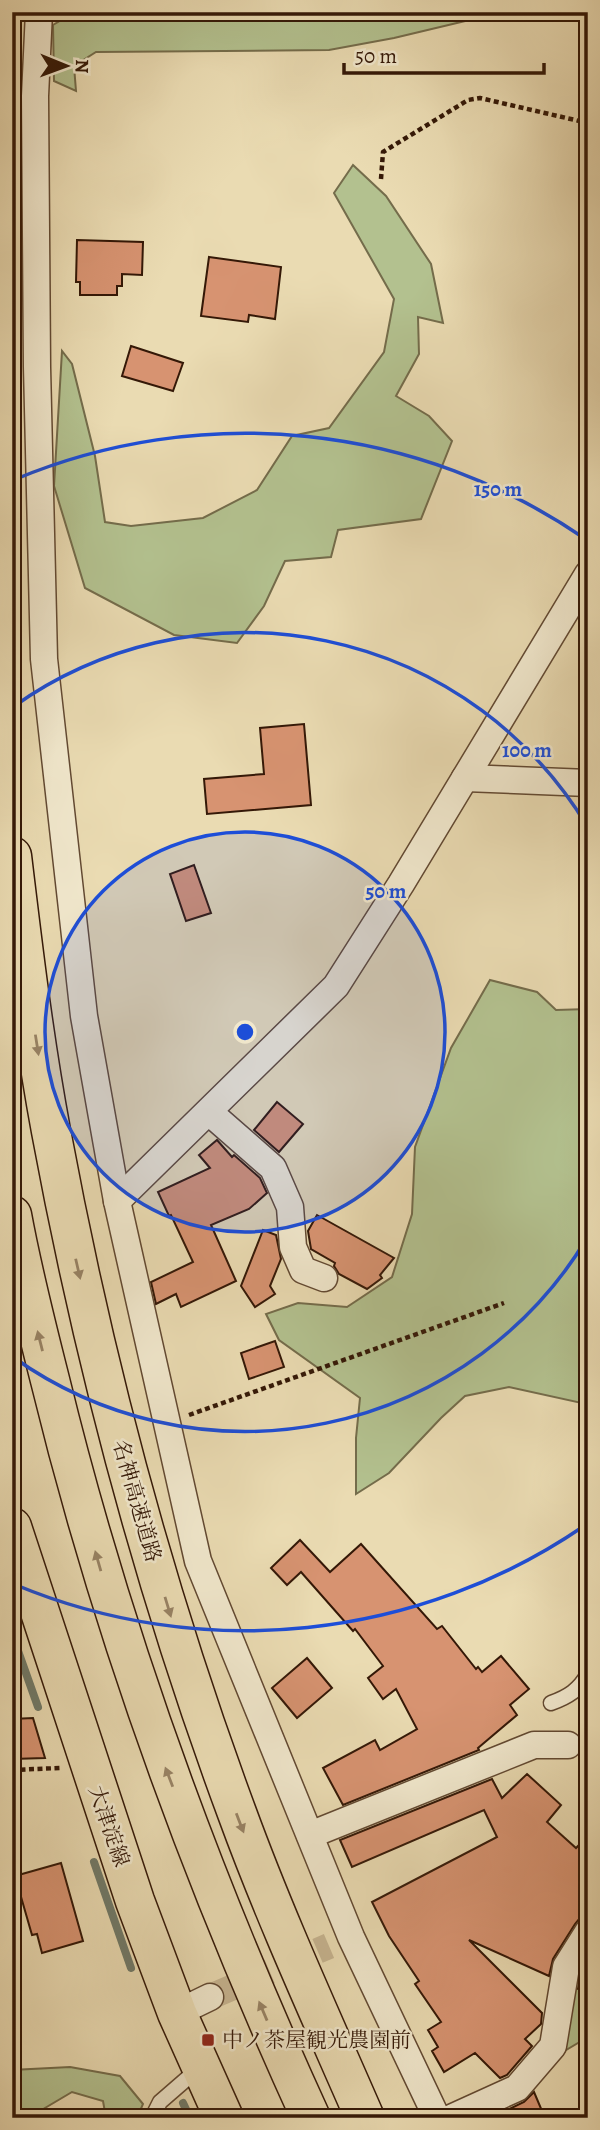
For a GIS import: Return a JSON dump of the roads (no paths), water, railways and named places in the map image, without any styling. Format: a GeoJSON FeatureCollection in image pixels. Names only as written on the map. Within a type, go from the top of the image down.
{"type":"FeatureCollection","features":[{"type":"Feature","properties":{"kind":"main road","name":"名神高速道路"},"geometry":{"type":"LineString","coordinates":[[12,856],[27,982],[51,1129],[76,1257],[126,1463],[182,1653],[237,1813],[271,1901],[365,2118]]}},
{"type":"Feature","properties":{"kind":"main road"},"geometry":{"type":"LineString","coordinates":[[12,1215],[72,1472],[102,1575],[161,1756],[223,1917],[311,2118]]}},
{"type":"Feature","properties":{"kind":"main road","name":"大津淀線"},"geometry":{"type":"LineString","coordinates":[[12,1527],[135,1901],[193,2005],[201,2066],[224,2118]]}},
{"type":"Feature","properties":{"kind":"street"},"geometry":{"type":"LineString","coordinates":[[39,12],[35,123],[44,659],[84,1016],[117,1201],[198,1561],[310,1835],[340,1941],[437,2118]]}},
{"type":"Feature","properties":{"kind":"street"},"geometry":{"type":"LineString","coordinates":[[117,1201],[337,986],[588,574]]}},
{"type":"Feature","properties":{"kind":"street"},"geometry":{"type":"LineString","coordinates":[[465,778],[588,783]]}},
{"type":"Feature","properties":{"kind":"street"},"geometry":{"type":"LineString","coordinates":[[209,1112],[273,1168],[290,1207],[293,1247],[303,1270],[324,1278]]}},
{"type":"Feature","properties":{"kind":"street"},"geometry":{"type":"LineString","coordinates":[[310,1835],[534,1745],[568,1745]]}},
{"type":"Feature","properties":{"kind":"street"},"geometry":{"type":"LineString","coordinates":[[451,2118],[517,2088],[553,2046],[566,1967],[588,1932]]}},
{"type":"Feature","properties":{"kind":"lane"},"geometry":{"type":"LineString","coordinates":[[551,1703],[577,1690],[588,1674]]}},
{"type":"Feature","properties":{"kind":"lane"},"geometry":{"type":"LineString","coordinates":[[152,2118],[160,2102],[201,2066]]}},
{"type":"Feature","properties":{"kind":"waterway"},"geometry":{"type":"LineString","coordinates":[[12,1634],[38,1707]]}},
{"type":"Feature","properties":{"kind":"waterway"},"geometry":{"type":"LineString","coordinates":[[94,1862],[131,1968]]}},
{"type":"Feature","properties":{"kind":"waterway"},"geometry":{"type":"LineString","coordinates":[[183,2103],[190,2118]]}},
{"type":"Feature","properties":{"kind":"tunnel"},"geometry":{"type":"LineString","coordinates":[[210,1997],[329,1946]]}},
{"type":"Feature","properties":{"kind":"place","name":"中ノ茶屋観光農園前"},"geometry":{"type":"Point","coordinates":[208,2040]}}]}
